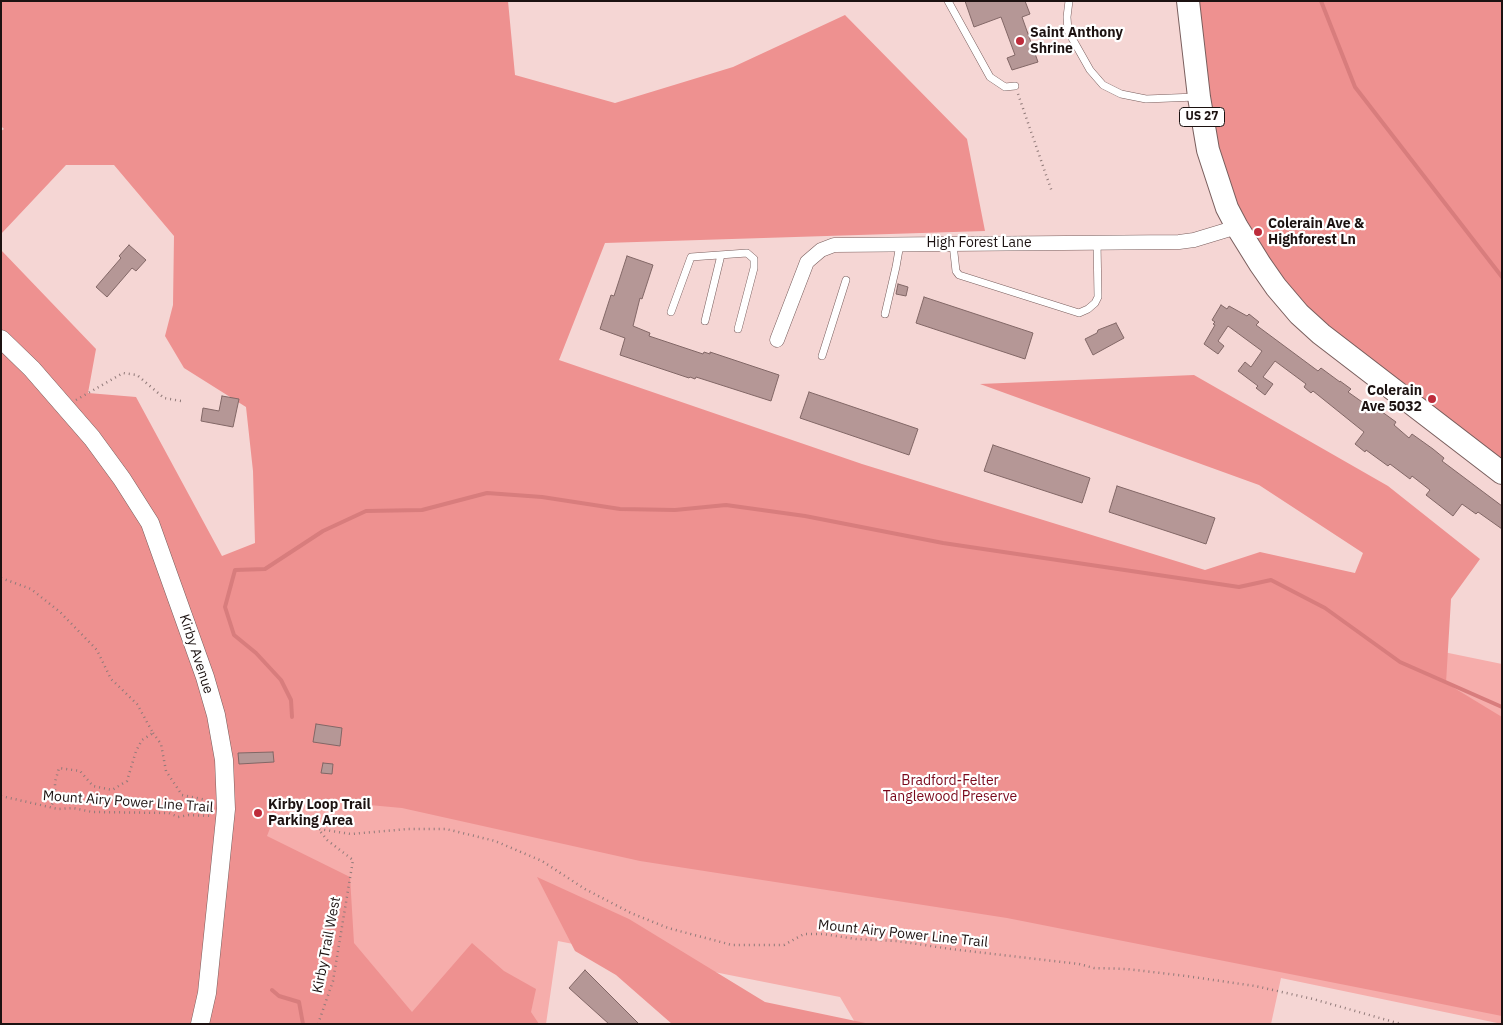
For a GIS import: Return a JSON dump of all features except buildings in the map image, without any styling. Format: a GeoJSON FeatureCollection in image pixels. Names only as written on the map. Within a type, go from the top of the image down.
{"type":"FeatureCollection","features":[{"type":"Feature","properties":{"kind":"main road","name":"US 27"},"geometry":{"type":"LineString","coordinates":[[1188,1],[1199,97],[1208,150],[1227,208],[1237,227],[1276,287],[1299,314],[1321,334],[1502,473]]}},
{"type":"Feature","properties":{"kind":"street","name":"High Forest Lane"},"geometry":{"type":"LineString","coordinates":[[777,340],[807,262],[821,250],[834,245],[1186,241],[1237,227]]}},
{"type":"Feature","properties":{"kind":"street","name":"Kirby Avenue"},"geometry":{"type":"LineString","coordinates":[[1,340],[32,369],[66,406],[122,479],[150,522],[205,677],[216,715],[226,772],[225,820],[207,993],[200,1024]]}},
{"type":"Feature","properties":{"kind":"lane"},"geometry":{"type":"LineString","coordinates":[[948,1],[990,77],[1005,87],[1016,86]]}},
{"type":"Feature","properties":{"kind":"lane"},"geometry":{"type":"LineString","coordinates":[[1069,1],[1068,31],[1090,70],[1104,85],[1121,94],[1146,99],[1199,97]]}},
{"type":"Feature","properties":{"kind":"lane"},"geometry":{"type":"LineString","coordinates":[[953,243],[956,271],[959,275],[1079,313],[1088,310],[1095,303],[1098,296],[1097,242]]}},
{"type":"Feature","properties":{"kind":"lane"},"geometry":{"type":"LineString","coordinates":[[885,314],[900,244]]}},
{"type":"Feature","properties":{"kind":"lane"},"geometry":{"type":"LineString","coordinates":[[671,312],[691,257],[747,253],[754,258],[754,268],[738,330]]}},
{"type":"Feature","properties":{"kind":"lane"},"geometry":{"type":"LineString","coordinates":[[706,321],[721,255]]}},
{"type":"Feature","properties":{"kind":"lane"},"geometry":{"type":"LineString","coordinates":[[822,356],[846,280]]}},
{"type":"Feature","properties":{"kind":"path"},"geometry":{"type":"LineString","coordinates":[[1016,86],[1052,192]]}},
{"type":"Feature","properties":{"kind":"path"},"geometry":{"type":"LineString","coordinates":[[66,406],[123,373],[137,375],[164,398],[181,401]]}},
{"type":"Feature","properties":{"kind":"path"},"geometry":{"type":"LineString","coordinates":[[1,578],[31,589],[60,612],[96,650],[111,679],[137,704],[153,733],[162,744],[166,771],[182,795],[212,801],[225,820]]}},
{"type":"Feature","properties":{"kind":"path"},"geometry":{"type":"LineString","coordinates":[[50,808],[55,799],[55,782],[59,768],[80,771],[93,786],[112,790],[127,781],[136,751],[142,740],[153,733]]}},
{"type":"Feature","properties":{"kind":"path","name":"Mount Airy Power Line Trail"},"geometry":{"type":"LineString","coordinates":[[1,796],[58,809],[73,808],[92,812],[169,814],[178,817],[189,815],[210,816],[225,820]]}},
{"type":"Feature","properties":{"kind":"path","name":"Mount Airy Power Line Trail"},"geometry":{"type":"LineString","coordinates":[[276,817],[319,830],[351,834],[408,829],[446,829],[495,842],[542,861],[585,889],[630,913],[668,928],[732,945],[784,945],[804,934],[897,941],[1079,964],[1094,968],[1127,969],[1255,986],[1313,999],[1400,1024]]}},
{"type":"Feature","properties":{"kind":"path","name":"Kirby Trail West"},"geometry":{"type":"LineString","coordinates":[[318,1024],[333,981],[353,860],[337,849],[319,830]]}},
{"type":"Feature","properties":{"kind":"green space"},"geometry":{"type":"Polygon","coordinates":[[[1,1],[508,1],[515,75],[615,103],[733,67],[845,15],[967,139],[985,231],[605,243],[559,360],[862,464],[1205,570],[1260,552],[1355,573],[1363,553],[1259,485],[980,384],[1194,375],[1388,486],[1480,559],[1451,599],[1446,683],[1502,717],[1502,1016],[1007,918],[640,861],[402,808],[282,797],[267,836],[350,877],[354,943],[412,1012],[472,943],[504,971],[536,989],[531,1012],[539,1024],[1,1024],[1,250],[96,349],[88,393],[136,397],[222,556],[255,543],[253,471],[246,407],[184,368],[165,336],[173,305],[174,236],[114,165],[66,165],[1,234],[1,131],[4,129],[1,126],[1,1]]]}},
{"type":"Feature","properties":{"kind":"green space"},"geometry":{"type":"Polygon","coordinates":[[[1188,1],[1502,1],[1502,473],[1321,334],[1227,208],[1188,1]]]}},
{"type":"Feature","properties":{"kind":"green space","name":"Bradford-Felter Tanglewood Preserve"},"geometry":{"type":"Polygon","coordinates":[[[515,461],[1502,664],[1502,1024],[1281,978],[1271,1024],[856,1024],[840,997],[558,941],[546,1024],[219,1024],[249,825],[515,461]]]}},
{"type":"Feature","properties":{"kind":"green space"},"geometry":{"type":"Polygon","coordinates":[[[537,877],[629,919],[765,1002],[870,1024],[672,1024],[616,975],[575,951],[537,877]]]}},
{"type":"Feature","properties":{"kind":"waterway"},"geometry":{"type":"LineString","coordinates":[[1321,1],[1355,87],[1502,277]]}},
{"type":"Feature","properties":{"kind":"waterway"},"geometry":{"type":"LineString","coordinates":[[292,717],[291,700],[281,680],[256,653],[234,635],[225,607],[235,570],[265,569],[323,531],[366,511],[422,510],[487,493],[542,497],[620,509],[675,510],[726,505],[805,516],[943,543],[1239,587],[1271,580],[1325,608],[1400,662],[1502,707]]}},
{"type":"Feature","properties":{"kind":"waterway"},"geometry":{"type":"LineString","coordinates":[[272,990],[279,996],[299,1002],[303,1024]]}},
{"type":"Feature","properties":{"kind":"place","name":"Saint Anthony Shrine"},"geometry":{"type":"Point","coordinates":[1020,41]}},
{"type":"Feature","properties":{"kind":"place","name":"Colerain Ave & Highforest Ln"},"geometry":{"type":"Point","coordinates":[1258,232]}},
{"type":"Feature","properties":{"kind":"place","name":"Colerain Ave 5032"},"geometry":{"type":"Point","coordinates":[1432,399]}},
{"type":"Feature","properties":{"kind":"place","name":"Kirby Loop Trail Parking Area"},"geometry":{"type":"Point","coordinates":[258,813]}}]}
